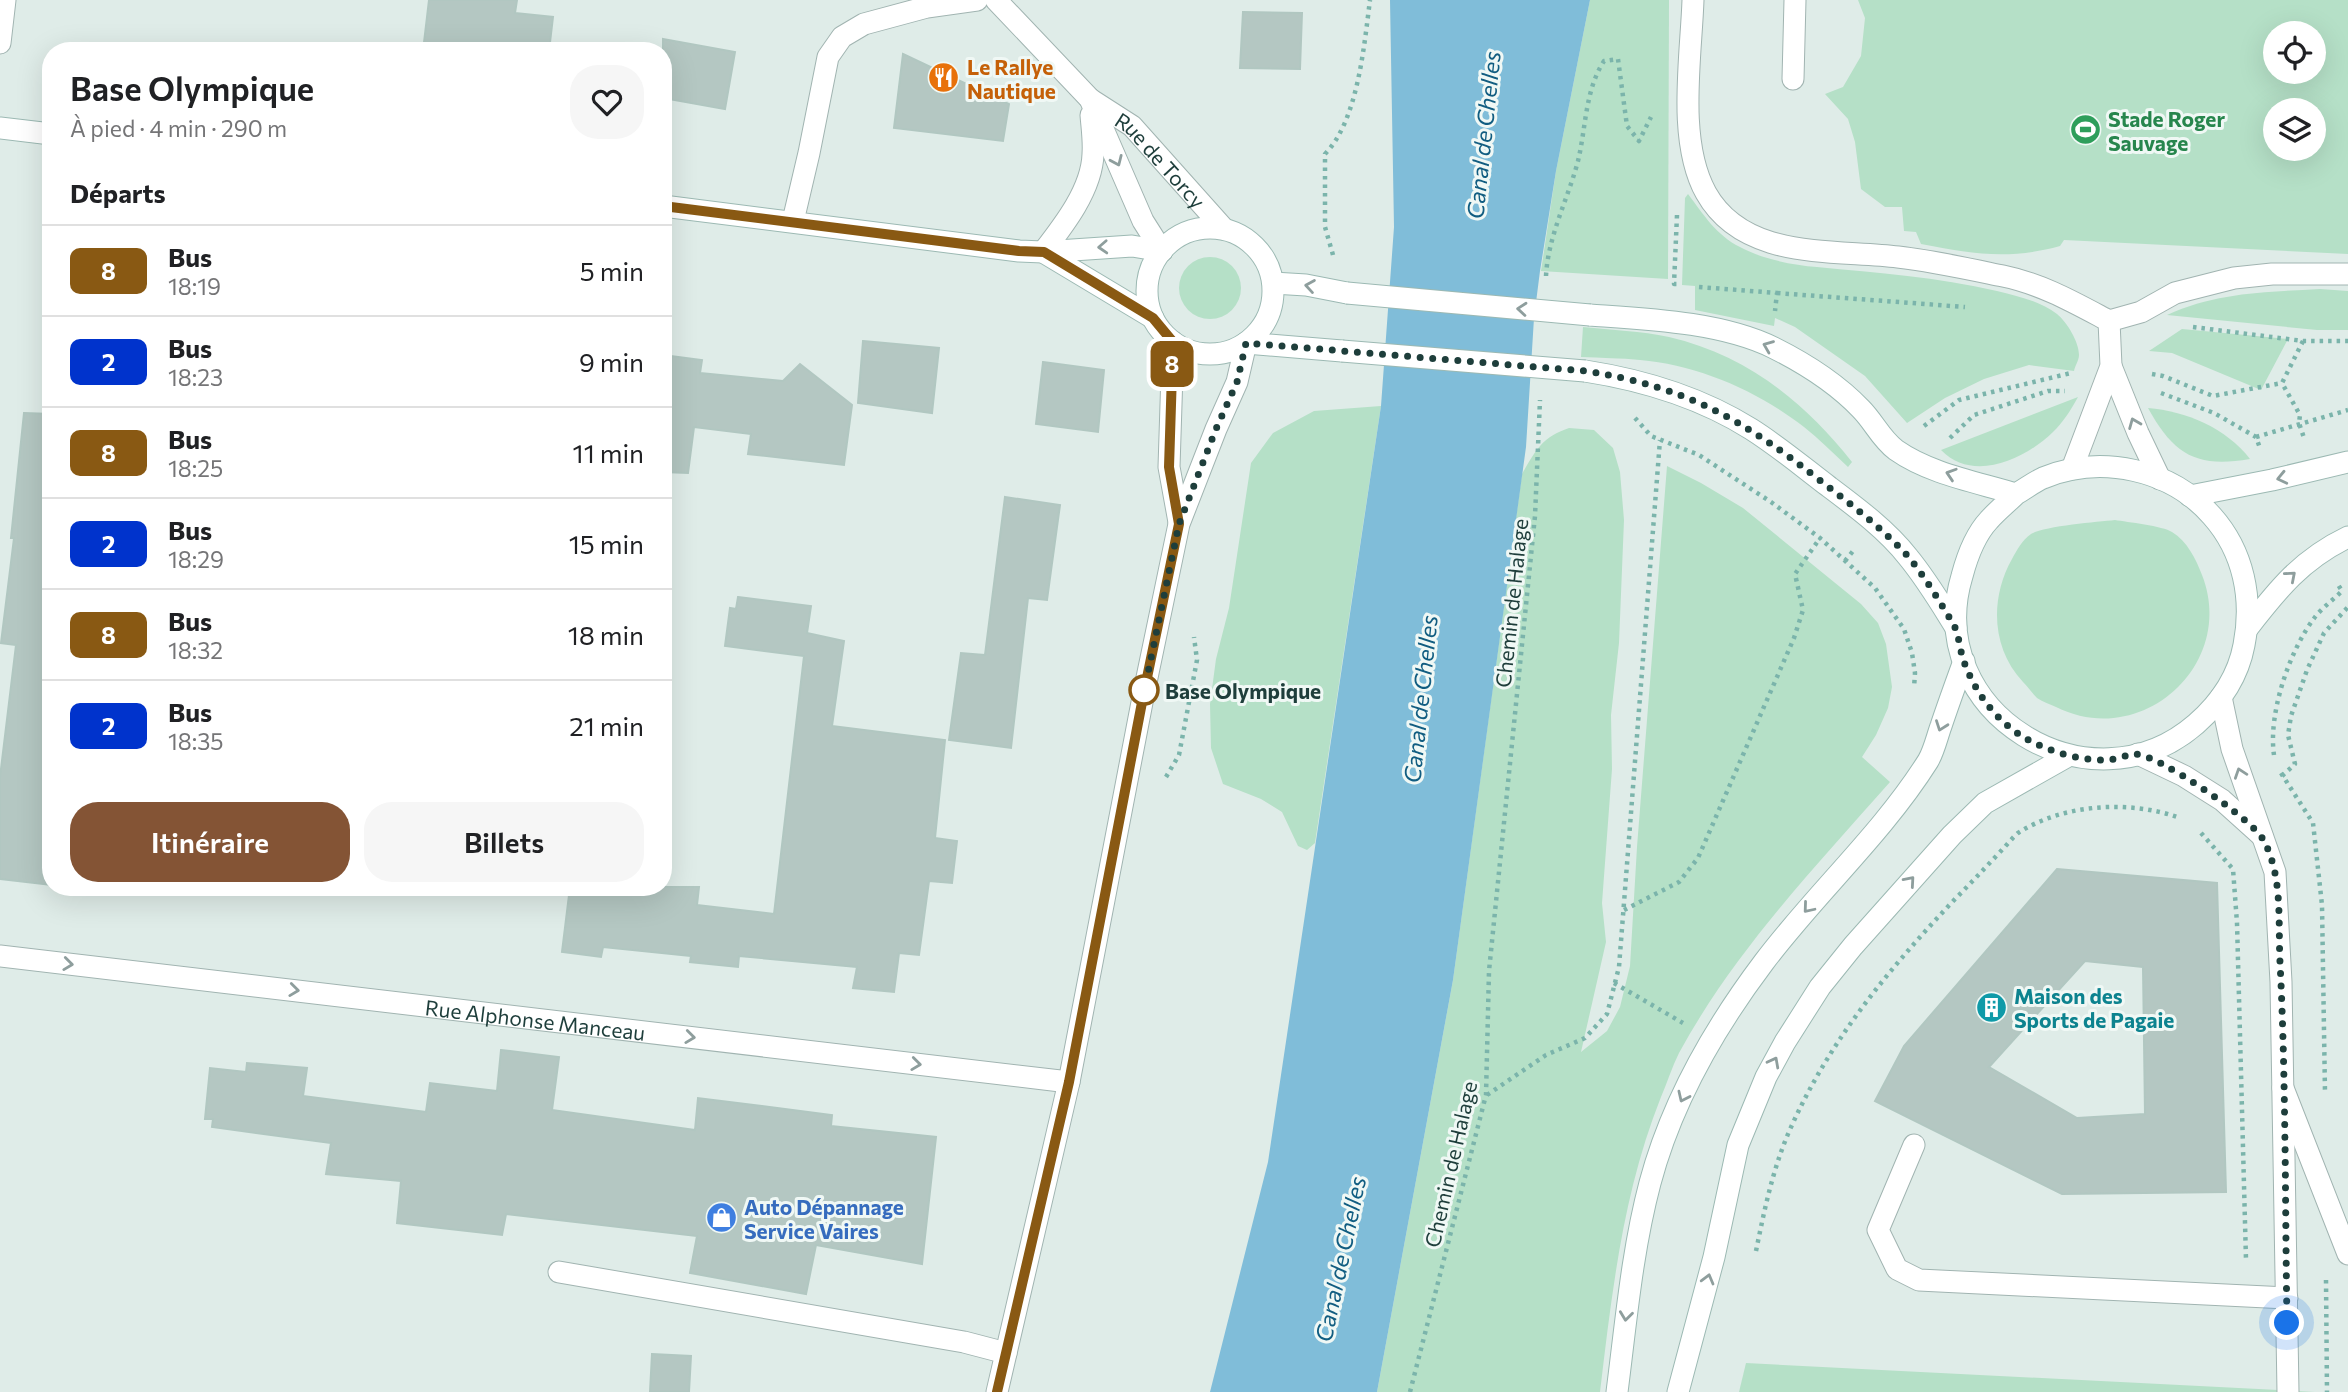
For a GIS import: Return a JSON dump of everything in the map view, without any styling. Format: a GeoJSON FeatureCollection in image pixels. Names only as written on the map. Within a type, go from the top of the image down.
{"type":"FeatureCollection","features":[{"type":"Feature","properties":{"kind":"street"},"geometry":{"type":"LineString","coordinates":[[0,43],[5,0]]}},
{"type":"Feature","properties":{"kind":"street"},"geometry":{"type":"LineString","coordinates":[[793,221],[810,153],[828,57],[842,37],[864,24],[889,17],[927,7],[977,0]]}},
{"type":"Feature","properties":{"kind":"street","name":"Rue de Torcy"},"geometry":{"type":"LineString","coordinates":[[996,0],[1090,99],[1132,126],[1224,229]]}},
{"type":"Feature","properties":{"kind":"street"},"geometry":{"type":"LineString","coordinates":[[1693,0],[1689,116],[1694,162],[1706,193],[1725,219],[1752,236],[1791,248],[1899,257],[2004,276],[2043,287],[2109,321],[2141,312],[2175,293],[2234,278],[2272,274],[2348,274]]}},
{"type":"Feature","properties":{"kind":"street"},"geometry":{"type":"LineString","coordinates":[[1793,79],[1795,0]]}},
{"type":"Feature","properties":{"kind":"street","name":"Rue de Torcy"},"geometry":{"type":"LineString","coordinates":[[1090,99],[1143,221],[1162,251]]}},
{"type":"Feature","properties":{"kind":"street","name":"Rue de Torcy"},"geometry":{"type":"LineString","coordinates":[[1044,252],[1083,193],[1093,156],[1090,99]]}},
{"type":"Feature","properties":{"kind":"street"},"geometry":{"type":"LineString","coordinates":[[0,128],[42,133]]}},
{"type":"Feature","properties":{"kind":"street"},"geometry":{"type":"LineString","coordinates":[[672,207],[1019,251],[1044,252],[1132,246],[1162,251]]}},
{"type":"Feature","properties":{"kind":"street"},"geometry":{"type":"LineString","coordinates":[[1044,252],[1153,318],[1173,342],[1196,353],[1209,355],[1222,353],[1246,343],[1268,317],[1273,283],[1268,264],[1257,249],[1242,237],[1224,229],[1206,228],[1175,239],[1162,251],[1152,266],[1148,301],[1153,318]]}},
{"type":"Feature","properties":{"kind":"street"},"geometry":{"type":"LineString","coordinates":[[1273,283],[1307,285],[1347,293],[1664,320],[1723,331],[1773,347],[1831,384],[1862,410],[1885,441],[1923,465],[2016,494]]}},
{"type":"Feature","properties":{"kind":"street"},"geometry":{"type":"LineString","coordinates":[[2073,469],[2112,392],[2109,321]]}},
{"type":"Feature","properties":{"kind":"street"},"geometry":{"type":"LineString","coordinates":[[1173,342],[1169,467],[1179,524]]}},
{"type":"Feature","properties":{"kind":"street"},"geometry":{"type":"LineString","coordinates":[[1246,343],[1585,371],[1619,376],[1664,388],[1727,416],[1782,450],[1873,524],[1906,555],[1926,580],[1956,628]]}},
{"type":"Feature","properties":{"kind":"street"},"geometry":{"type":"LineString","coordinates":[[997,1392],[1069,1082],[1179,524],[1237,382],[1246,343]]}},
{"type":"Feature","properties":{"kind":"street"},"geometry":{"type":"LineString","coordinates":[[2112,392],[2138,433],[2160,479]]}},
{"type":"Feature","properties":{"kind":"street"},"geometry":{"type":"LineString","coordinates":[[2190,496],[2272,481],[2348,462]]}},
{"type":"Feature","properties":{"kind":"street"},"geometry":{"type":"LineString","coordinates":[[2104,466],[2127,468],[2160,479],[2190,496],[2212,516],[2230,541],[2242,569],[2248,599],[2247,629],[2241,659],[2228,688],[2209,713],[2186,733],[2149,752],[2109,760],[2068,756],[2045,748],[2023,737],[2003,722],[1973,684],[1956,628],[1957,590],[1968,554],[1988,521],[2016,494],[2043,478],[2073,469],[2104,466]]}},
{"type":"Feature","properties":{"kind":"street"},"geometry":{"type":"LineString","coordinates":[[2247,629],[2281,584],[2317,553],[2348,537]]}},
{"type":"Feature","properties":{"kind":"street"},"geometry":{"type":"LineString","coordinates":[[1617,1392],[1630,1280],[1651,1180],[1681,1101],[1713,1040],[1764,962],[1885,819],[1929,758],[1964,661]]}},
{"type":"Feature","properties":{"kind":"street"},"geometry":{"type":"LineString","coordinates":[[2221,697],[2232,749],[2276,872],[2288,1392]]}},
{"type":"Feature","properties":{"kind":"street"},"geometry":{"type":"LineString","coordinates":[[2138,754],[2184,776],[2222,800],[2263,838]]}},
{"type":"Feature","properties":{"kind":"street"},"geometry":{"type":"LineString","coordinates":[[1678,1392],[1714,1257],[1738,1145],[1766,1077],[1785,1042],[1820,988],[1853,946],[1952,835],[1986,803],[2068,756]]}},
{"type":"Feature","properties":{"kind":"street","name":"Rue Alphonse Manceau"},"geometry":{"type":"LineString","coordinates":[[0,956],[1069,1082]]}},
{"type":"Feature","properties":{"kind":"street"},"geometry":{"type":"LineString","coordinates":[[2283,1086],[2348,1254]]}},
{"type":"Feature","properties":{"kind":"street"},"geometry":{"type":"LineString","coordinates":[[1914,1145],[1878,1230],[1897,1269],[1919,1280],[2287,1298]]}},
{"type":"Feature","properties":{"kind":"street"},"geometry":{"type":"LineString","coordinates":[[559,1272],[964,1342],[1006,1353]]}},
{"type":"Feature","properties":{"kind":"path"},"geometry":{"type":"LineString","coordinates":[[1334,258],[1325,227],[1325,154],[1336,142],[1349,109],[1364,43],[1370,0]]}},
{"type":"Feature","properties":{"kind":"path"},"geometry":{"type":"LineString","coordinates":[[1546,285],[1550,251],[1578,161],[1595,75],[1604,61],[1618,59],[1627,126],[1639,141],[1652,116]]}},
{"type":"Feature","properties":{"kind":"path"},"geometry":{"type":"LineString","coordinates":[[1676,215],[1674,284],[1682,285]]}},
{"type":"Feature","properties":{"kind":"path"},"geometry":{"type":"LineString","coordinates":[[1695,286],[1777,293],[1773,347]]}},
{"type":"Feature","properties":{"kind":"path"},"geometry":{"type":"LineString","coordinates":[[2282,383],[2303,341]]}},
{"type":"Feature","properties":{"kind":"path"},"geometry":{"type":"LineString","coordinates":[[1917,431],[1959,400],[2046,377],[2111,366],[2163,376],[2213,396],[2282,383]]}},
{"type":"Feature","properties":{"kind":"path"},"geometry":{"type":"LineString","coordinates":[[2282,383],[2300,415],[2299,423],[2306,446]]}},
{"type":"Feature","properties":{"kind":"path"},"geometry":{"type":"LineString","coordinates":[[1923,465],[1974,415],[2049,391],[2164,393],[2214,413],[2256,437],[2348,410]]}},
{"type":"Feature","properties":{"kind":"path","name":"Chemin de Halage"},"geometry":{"type":"LineString","coordinates":[[1410,1392],[1486,1095],[1489,971],[1535,516],[1541,392]]}},
{"type":"Feature","properties":{"kind":"path"},"geometry":{"type":"LineString","coordinates":[[1486,1095],[1546,1055],[1584,1038],[1607,1014],[1619,967],[1660,439],[1699,455],[1771,502],[1821,538],[1875,588],[1904,629],[1915,673],[1913,697]]}},
{"type":"Feature","properties":{"kind":"path"},"geometry":{"type":"LineString","coordinates":[[1845,561],[1873,524]]}},
{"type":"Feature","properties":{"kind":"path"},"geometry":{"type":"LineString","coordinates":[[1623,910],[1678,881],[1698,859],[1794,638],[1803,610],[1795,574],[1821,538]]}},
{"type":"Feature","properties":{"kind":"path"},"geometry":{"type":"LineString","coordinates":[[2336,581],[2342,591]]}},
{"type":"Feature","properties":{"kind":"path"},"geometry":{"type":"LineString","coordinates":[[2276,762],[2272,738],[2273,719],[2289,668],[2306,629],[2317,614],[2348,588]]}},
{"type":"Feature","properties":{"kind":"path"},"geometry":{"type":"LineString","coordinates":[[2279,769],[2283,776],[2295,764],[2288,735],[2291,716],[2306,670],[2324,633],[2348,607]]}},
{"type":"Feature","properties":{"kind":"path"},"geometry":{"type":"LineString","coordinates":[[1756,1251],[1767,1196],[1787,1137],[1810,1088],[1846,1028],[1909,947],[2017,834],[2055,816],[2086,809],[2141,808],[2186,821]]}},
{"type":"Feature","properties":{"kind":"path"},"geometry":{"type":"LineString","coordinates":[[2196,826],[2233,869],[2237,923],[2247,1297]]}},
{"type":"Feature","properties":{"kind":"path"},"geometry":{"type":"LineString","coordinates":[[1614,984],[1713,1040]]}},
{"type":"Feature","properties":{"kind":"green space"},"geometry":{"type":"Polygon","coordinates":[[[1590,0],[1669,0],[1668,279],[1541,271],[1556,171],[1590,0]]]}},
{"type":"Feature","properties":{"kind":"green space","name":"Stade Roger Sauvage"},"geometry":{"type":"Polygon","coordinates":[[[1858,0],[2348,0],[2348,254],[2064,240],[2060,246],[2041,250],[1990,254],[1921,244],[1916,232],[1904,231],[1902,207],[1885,207],[1861,189],[1855,142],[1848,119],[1825,94],[1843,87],[1861,56],[1865,18],[1858,0]]]}},
{"type":"Feature","properties":{"kind":"green space"},"geometry":{"type":"Polygon","coordinates":[[[1688,194],[1724,237],[1767,258],[1807,266],[1975,286],[2012,295],[2050,309],[2061,318],[2075,338],[2079,355],[2074,371],[2029,365],[1984,379],[1945,398],[1907,423],[1865,376],[1795,327],[1775,318],[1774,326],[1695,310],[1695,286],[1682,285],[1685,198],[1688,194]]]}},
{"type":"Feature","properties":{"kind":"green space"},"geometry":{"type":"Polygon","coordinates":[[[1210,257],[1232,266],[1241,288],[1232,310],[1210,319],[1188,310],[1179,288],[1188,266],[1210,257]]]}},
{"type":"Feature","properties":{"kind":"green space"},"geometry":{"type":"Polygon","coordinates":[[[2320,289],[2348,291],[2348,330],[2317,330],[2167,315],[2223,297],[2320,289]]]}},
{"type":"Feature","properties":{"kind":"green space"},"geometry":{"type":"Polygon","coordinates":[[[1583,327],[1669,337],[1697,345],[1748,368],[1793,400],[1834,440],[1852,462],[1848,467],[1786,414],[1726,382],[1662,363],[1581,357],[1583,327]]]}},
{"type":"Feature","properties":{"kind":"green space"},"geometry":{"type":"Polygon","coordinates":[[[2182,329],[2288,339],[2261,390],[2172,353],[2149,351],[2182,329]]]}},
{"type":"Feature","properties":{"kind":"green space"},"geometry":{"type":"Polygon","coordinates":[[[2078,397],[2053,432],[2013,459],[1983,466],[1968,465],[1954,460],[1941,450],[2078,397]]]}},
{"type":"Feature","properties":{"kind":"green space"},"geometry":{"type":"Polygon","coordinates":[[[1381,406],[1315,843],[1307,850],[1298,846],[1282,812],[1261,799],[1223,784],[1211,748],[1210,704],[1216,659],[1229,608],[1251,463],[1273,433],[1314,411],[1381,406]]]}},
{"type":"Feature","properties":{"kind":"green space"},"geometry":{"type":"Polygon","coordinates":[[[2148,408],[2177,413],[2204,423],[2229,438],[2250,459],[2215,461],[2188,454],[2167,437],[2148,408]]]}},
{"type":"Feature","properties":{"kind":"green space"},"geometry":{"type":"Polygon","coordinates":[[[1569,428],[1594,430],[1613,448],[1620,472],[1624,520],[1619,643],[1611,715],[1612,769],[1602,903],[1606,942],[1581,1052],[1607,1031],[1620,1007],[1630,966],[1667,466],[1743,508],[1861,604],[1878,623],[1886,644],[1892,687],[1888,708],[1862,757],[1890,782],[1750,945],[1676,1058],[1648,1133],[1628,1206],[1600,1392],[1377,1392],[1453,980],[1522,474],[1546,440],[1569,428]]]}},
{"type":"Feature","properties":{"kind":"green space"},"geometry":{"type":"Polygon","coordinates":[[[2115,520],[2167,530],[2187,545],[2202,575],[2209,608],[2206,639],[2194,667],[2174,690],[2149,708],[2120,717],[2088,717],[2039,699],[2012,669],[2000,638],[1997,606],[2005,574],[2012,559],[2020,545],[2031,534],[2059,527],[2115,520]]]}},
{"type":"Feature","properties":{"kind":"green space"},"geometry":{"type":"Polygon","coordinates":[[[1746,1363],[2315,1392],[1739,1392],[1746,1363]]]}},
{"type":"Feature","properties":{"kind":"water","name":"Canal de Chelles"},"geometry":{"type":"Polygon","coordinates":[[[1390,0],[1590,0],[1556,171],[1540,271],[1534,318],[1526,447],[1453,980],[1377,1392],[1210,1392],[1268,1162],[1381,406],[1394,227],[1390,0]]]}},
{"type":"Feature","properties":{"kind":"building"},"geometry":{"type":"Polygon","coordinates":[[[429,0],[517,0],[515,13],[553,17],[550,42],[424,42],[429,0]]]}},
{"type":"Feature","properties":{"kind":"building"},"geometry":{"type":"Polygon","coordinates":[[[1243,12],[1302,13],[1300,69],[1240,68],[1243,12]]]}},
{"type":"Feature","properties":{"kind":"building"},"geometry":{"type":"Polygon","coordinates":[[[663,39],[735,52],[725,109],[672,100],[672,42],[663,42],[663,39]]]}},
{"type":"Feature","properties":{"kind":"building","name":"Le Rallye Nautique"},"geometry":{"type":"Polygon","coordinates":[[[903,54],[1009,104],[1003,141],[894,128],[903,54]]]}},
{"type":"Feature","properties":{"kind":"building"},"geometry":{"type":"Polygon","coordinates":[[[863,341],[939,348],[932,413],[858,403],[863,341]]]}},
{"type":"Feature","properties":{"kind":"building"},"geometry":{"type":"Polygon","coordinates":[[[672,356],[702,360],[700,373],[783,381],[800,364],[852,405],[844,465],[748,454],[751,434],[694,427],[688,473],[672,472],[672,356]]]}},
{"type":"Feature","properties":{"kind":"building"},"geometry":{"type":"Polygon","coordinates":[[[1043,362],[1104,370],[1098,432],[1036,424],[1043,362]]]}},
{"type":"Feature","properties":{"kind":"building"},"geometry":{"type":"Polygon","coordinates":[[[24,413],[42,414],[42,884],[0,879],[0,777],[16,645],[1,643],[14,538],[11,538],[24,413]]]}},
{"type":"Feature","properties":{"kind":"building"},"geometry":{"type":"Polygon","coordinates":[[[1005,497],[1060,505],[1047,600],[1028,598],[1011,748],[949,740],[961,653],[985,655],[1005,497]]]}},
{"type":"Feature","properties":{"kind":"building"},"geometry":{"type":"Polygon","coordinates":[[[738,597],[811,606],[807,633],[844,641],[832,726],[945,740],[935,838],[957,841],[952,883],[929,881],[919,955],[899,953],[894,992],[853,988],[857,967],[739,956],[738,967],[690,962],[691,956],[603,947],[601,957],[562,952],[569,896],[672,896],[672,887],[699,887],[697,905],[774,914],[804,656],[725,646],[730,608],[736,609],[738,597]]]}},
{"type":"Feature","properties":{"kind":"building","name":"Maison des Sports de Pagaie"},"geometry":{"type":"Polygon","coordinates":[[[2057,869],[2217,883],[2226,1192],[2062,1194],[1875,1101],[1904,1046],[2057,869]],[[2085,961],[1989,1067],[2077,1118],[2145,1114],[2143,967],[2085,961]]]}},
{"type":"Feature","properties":{"kind":"building"},"geometry":{"type":"Polygon","coordinates":[[[501,1050],[559,1057],[552,1110],[695,1130],[698,1098],[832,1115],[831,1126],[936,1137],[922,1264],[816,1245],[806,1294],[690,1273],[697,1236],[506,1214],[502,1235],[397,1223],[401,1181],[326,1174],[331,1143],[212,1127],[213,1119],[205,1119],[210,1068],[246,1072],[247,1063],[307,1068],[303,1096],[426,1112],[430,1083],[497,1091],[501,1050]]]}},
{"type":"Feature","properties":{"kind":"building"},"geometry":{"type":"Polygon","coordinates":[[[652,1354],[691,1356],[689,1392],[650,1392],[652,1354]]]}},
{"type":"Feature","properties":{"kind":"bus line","name":"8"},"geometry":{"type":"LineString","coordinates":[[672,207],[1044,252],[1153,318],[1173,342],[1169,467],[1179,524],[1069,1082],[997,1392]]}},
{"type":"Feature","properties":{"kind":"place","name":"Le Rallye Nautique"},"geometry":{"type":"Point","coordinates":[944,78]}},
{"type":"Feature","properties":{"kind":"place","name":"Stade Roger Sauvage"},"geometry":{"type":"Point","coordinates":[2085,130]}},
{"type":"Feature","properties":{"kind":"place","name":"Base Olympique"},"geometry":{"type":"Point","coordinates":[1144,690]}},
{"type":"Feature","properties":{"kind":"place","name":"Maison des Sports de Pagaie"},"geometry":{"type":"Point","coordinates":[1991,1007]}},
{"type":"Feature","properties":{"kind":"place","name":"Auto Dépannage Service Vaires"},"geometry":{"type":"Point","coordinates":[721,1218]}},
{"type":"Feature","properties":{"kind":"route"},"geometry":{"type":"LineString","coordinates":[[1144,690],[1179,524],[1237,382],[1246,343],[1619,376],[1664,388],[1704,404],[1749,428],[1851,504],[1906,555],[1926,580],[1956,628],[1973,684],[2003,722],[2023,737],[2068,756],[2109,760],[2138,754],[2184,776],[2222,800],[2263,838],[2276,872],[2281,982],[2287,1323]]}}]}
